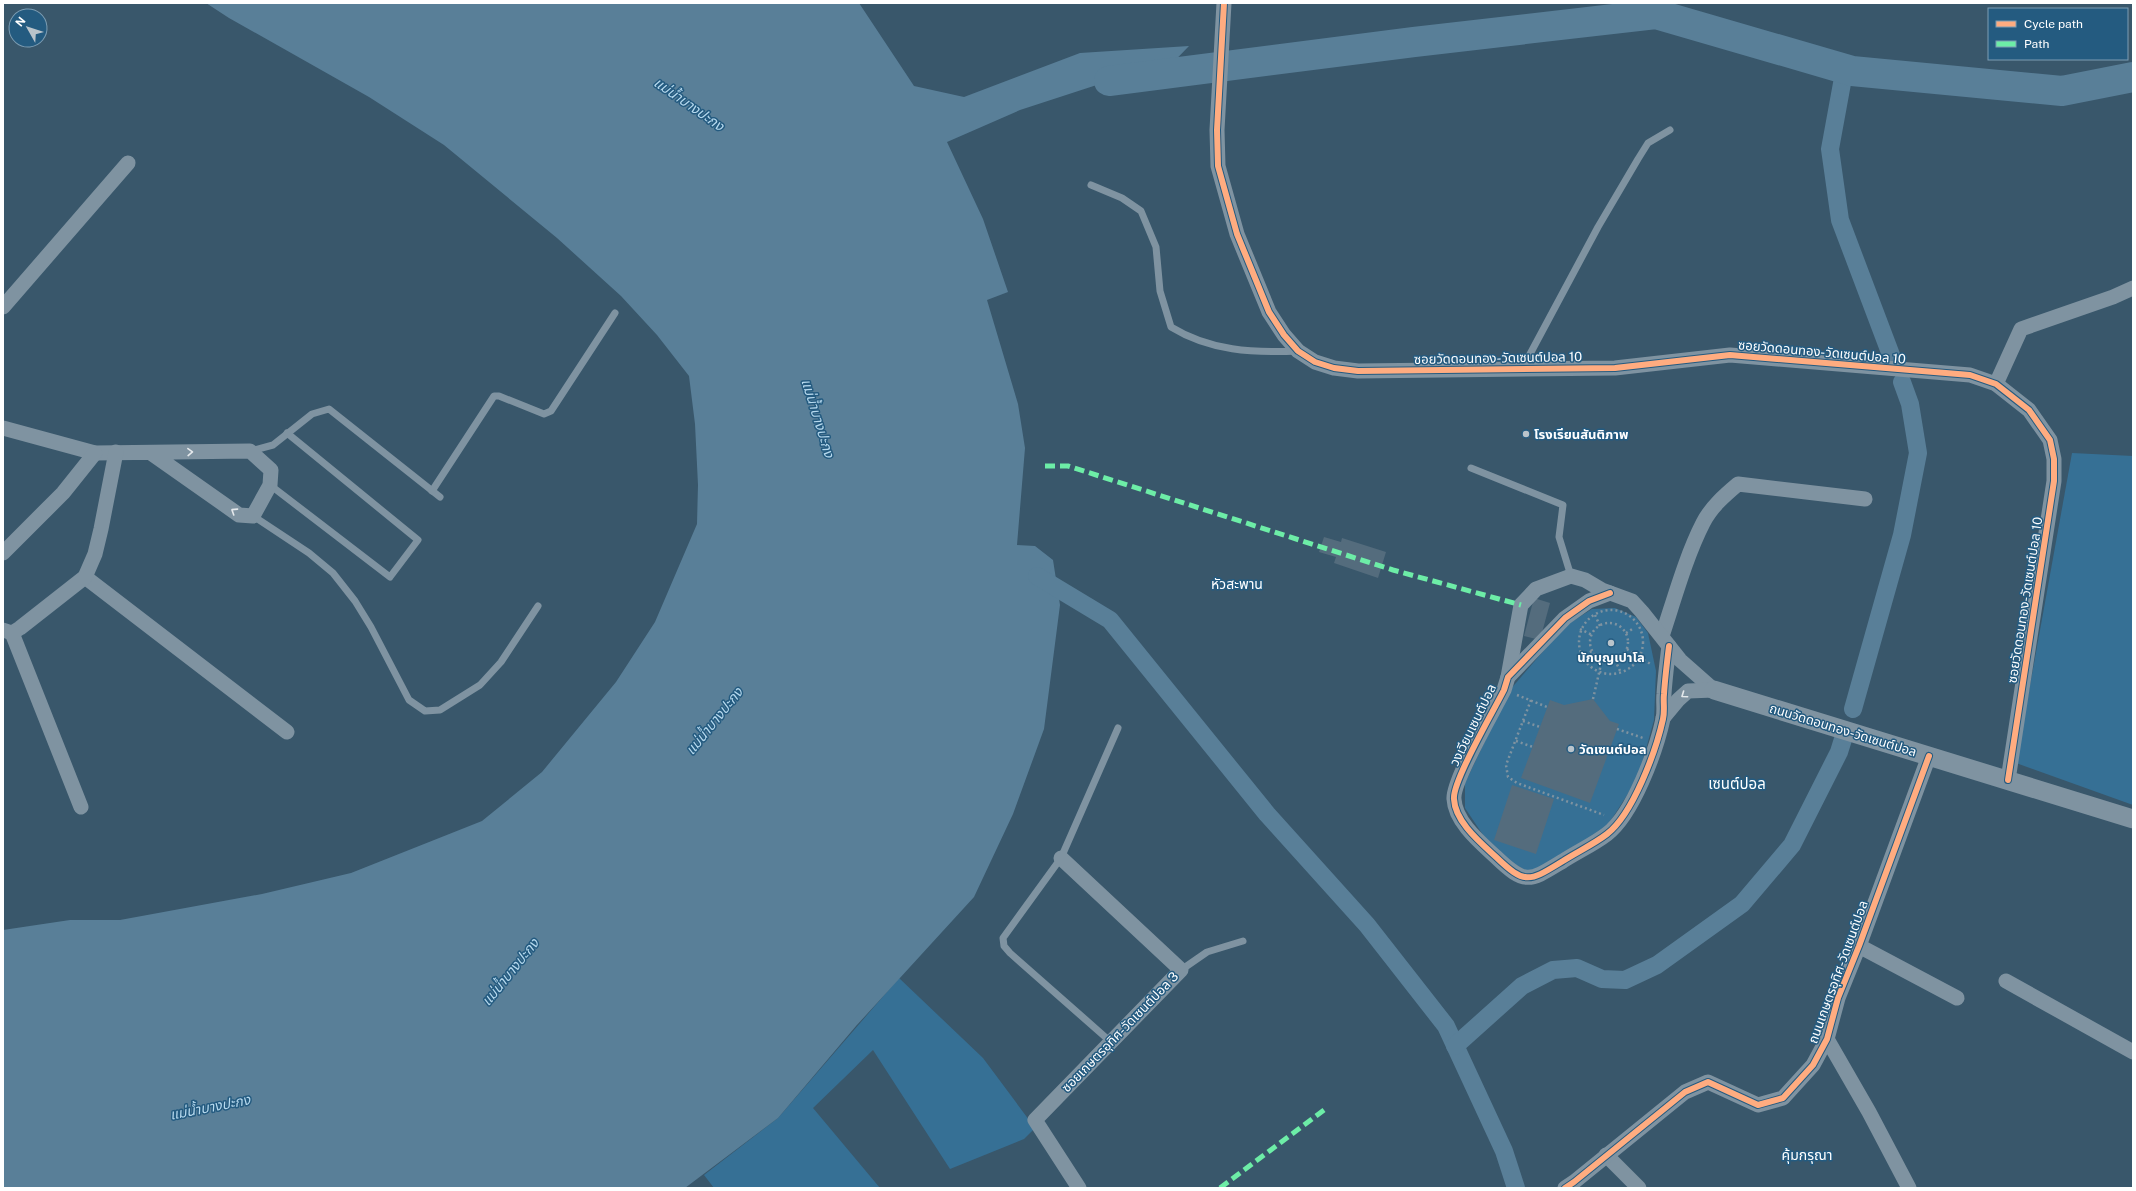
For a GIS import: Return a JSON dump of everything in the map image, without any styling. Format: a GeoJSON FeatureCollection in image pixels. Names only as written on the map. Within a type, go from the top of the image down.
{"type":"FeatureCollection","features":[{"type":"Feature","properties":{"kind":"street","name":"ซอยวัดดอนทอง-วัดเซนต์ปอล 10"},"geometry":{"type":"LineString","coordinates":[[1224,3],[1217,130],[1218,166],[1237,234],[1269,312],[1284,335],[1298,351],[1315,362],[1334,368],[1358,370],[1615,368],[1730,355],[1970,375],[1996,384],[2033,415],[2050,440],[2054,460],[2054,481],[2008,780]]}},
{"type":"Feature","properties":{"kind":"street"},"geometry":{"type":"LineString","coordinates":[[3,307],[128,163]]}},
{"type":"Feature","properties":{"kind":"street"},"geometry":{"type":"LineString","coordinates":[[1996,384],[2021,329],[2113,297],[2133,288]]}},
{"type":"Feature","properties":{"kind":"street"},"geometry":{"type":"LineString","coordinates":[[3,428],[95,453],[250,451],[271,470],[270,485],[253,516],[239,515],[151,453]]}},
{"type":"Feature","properties":{"kind":"street"},"geometry":{"type":"LineString","coordinates":[[81,807],[7,632],[20,628],[85,578],[95,554],[116,452]]}},
{"type":"Feature","properties":{"kind":"street"},"geometry":{"type":"LineString","coordinates":[[3,553],[63,493],[95,453]]}},
{"type":"Feature","properties":{"kind":"street","name":"วงเวียนเซนต์ปอล"},"geometry":{"type":"LineString","coordinates":[[1571,576],[1536,589],[1521,605],[1506,683],[1458,779],[1453,799],[1460,818],[1481,843],[1508,869],[1522,878],[1543,873],[1608,833],[1619,820],[1625,816],[1643,781],[1663,718],[1666,674],[1665,641],[1681,579],[1703,522],[1720,499],[1738,484],[1865,499]]}},
{"type":"Feature","properties":{"kind":"street"},"geometry":{"type":"LineString","coordinates":[[1571,576],[1585,580],[1602,590],[1632,601],[1680,660],[1714,690]]}},
{"type":"Feature","properties":{"kind":"street"},"geometry":{"type":"LineString","coordinates":[[85,578],[287,732]]}},
{"type":"Feature","properties":{"kind":"street","name":"วงเวียนเซนต์ปอล"},"geometry":{"type":"LineString","coordinates":[[1506,683],[1566,618],[1590,601],[1610,593]]}},
{"type":"Feature","properties":{"kind":"street","name":"ถนนวัดดอนทอง-วัดเซนต์ปอล"},"geometry":{"type":"LineString","coordinates":[[1714,690],[2133,819]]}},
{"type":"Feature","properties":{"kind":"street","name":"วงเวียนเซนต์ปอล"},"geometry":{"type":"LineString","coordinates":[[1663,718],[1678,700],[1688,691],[1714,690]]}},
{"type":"Feature","properties":{"kind":"street","name":"ถนนเกษตรอุทิศ-วัดเซนต์ปอล"},"geometry":{"type":"LineString","coordinates":[[1569,1185],[1685,1092],[1708,1082],[1758,1105],[1783,1098],[1813,1065],[1827,1038],[1838,998],[1859,946],[1929,756]]}},
{"type":"Feature","properties":{"kind":"street","name":"ซอยเกษตรอุทิศ-วัดเซนต์ปอล 3"},"geometry":{"type":"LineString","coordinates":[[1061,858],[1181,970],[1036,1120],[1079,1188]]}},
{"type":"Feature","properties":{"kind":"street"},"geometry":{"type":"LineString","coordinates":[[1859,946],[1957,998]]}},
{"type":"Feature","properties":{"kind":"street"},"geometry":{"type":"LineString","coordinates":[[2006,981],[2133,1052]]}},
{"type":"Feature","properties":{"kind":"street"},"geometry":{"type":"LineString","coordinates":[[1827,1038],[1869,1112],[1909,1188]]}},
{"type":"Feature","properties":{"kind":"street"},"geometry":{"type":"LineString","coordinates":[[1606,1155],[1639,1188]]}},
{"type":"Feature","properties":{"kind":"lane"},"geometry":{"type":"LineString","coordinates":[[1522,369],[1598,227],[1638,159],[1648,143],[1670,130]]}},
{"type":"Feature","properties":{"kind":"lane"},"geometry":{"type":"LineString","coordinates":[[1091,185],[1122,198],[1140,211],[1156,247],[1160,291],[1171,327],[1194,340],[1236,350],[1262,353],[1298,351]]}},
{"type":"Feature","properties":{"kind":"lane"},"geometry":{"type":"LineString","coordinates":[[432,491],[494,396],[499,396],[544,414],[551,411],[615,313]]}},
{"type":"Feature","properties":{"kind":"lane"},"geometry":{"type":"LineString","coordinates":[[250,451],[273,445],[312,414],[329,410],[440,497]]}},
{"type":"Feature","properties":{"kind":"lane"},"geometry":{"type":"LineString","coordinates":[[270,485],[390,577],[418,540],[287,433]]}},
{"type":"Feature","properties":{"kind":"lane"},"geometry":{"type":"LineString","coordinates":[[1471,468],[1563,505],[1559,536],[1571,576]]}},
{"type":"Feature","properties":{"kind":"lane"},"geometry":{"type":"LineString","coordinates":[[253,516],[309,553],[333,573],[355,601],[371,627],[410,700],[425,711],[440,710],[480,685],[501,662],[538,606]]}},
{"type":"Feature","properties":{"kind":"lane"},"geometry":{"type":"LineString","coordinates":[[1112,1043],[1004,946],[1003,938],[1061,858],[1118,728]]}},
{"type":"Feature","properties":{"kind":"lane"},"geometry":{"type":"LineString","coordinates":[[1181,970],[1207,952],[1243,940]]}},
{"type":"Feature","properties":{"kind":"path"},"geometry":{"type":"LineString","coordinates":[[1612,610],[1623,612],[1632,618],[1639,626],[1643,636],[1643,647],[1640,657],[1633,666],[1621,673],[1614,675],[1599,673],[1586,664],[1581,657],[1578,644],[1579,634],[1584,624],[1595,614],[1612,610]]}},
{"type":"Feature","properties":{"kind":"path"},"geometry":{"type":"LineString","coordinates":[[1595,614],[1600,626]]}},
{"type":"Feature","properties":{"kind":"path"},"geometry":{"type":"LineString","coordinates":[[1613,623],[1620,626],[1626,633],[1628,642],[1627,649],[1624,654],[1615,660],[1602,660],[1592,650],[1590,641],[1592,635],[1600,626],[1613,623]]}},
{"type":"Feature","properties":{"kind":"path"},"geometry":{"type":"LineString","coordinates":[[1626,633],[1639,626]]}},
{"type":"Feature","properties":{"kind":"path"},"geometry":{"type":"LineString","coordinates":[[1627,649],[1666,674]]}},
{"type":"Feature","properties":{"kind":"path"},"geometry":{"type":"LineString","coordinates":[[1581,657],[1592,650]]}},
{"type":"Feature","properties":{"kind":"path"},"geometry":{"type":"LineString","coordinates":[[1593,699],[1602,660]]}},
{"type":"Feature","properties":{"kind":"path"},"geometry":{"type":"LineString","coordinates":[[1615,660],[1621,673]]}},
{"type":"Feature","properties":{"kind":"path"},"geometry":{"type":"LineString","coordinates":[[1506,683],[1531,700],[1547,707]]}},
{"type":"Feature","properties":{"kind":"path"},"geometry":{"type":"LineString","coordinates":[[1531,700],[1506,765],[1508,777],[1517,783],[1619,820]]}},
{"type":"Feature","properties":{"kind":"path"},"geometry":{"type":"LineString","coordinates":[[1523,721],[1540,727]]}},
{"type":"Feature","properties":{"kind":"path"},"geometry":{"type":"LineString","coordinates":[[1617,729],[1656,742]]}},
{"type":"Feature","properties":{"kind":"path"},"geometry":{"type":"LineString","coordinates":[[1516,741],[1532,747]]}},
{"type":"Feature","properties":{"kind":"shaded area"},"geometry":{"type":"Polygon","coordinates":[[[2072,453],[2133,456],[2133,805],[2016,763],[2072,453]]]}},
{"type":"Feature","properties":{"kind":"shaded area"},"geometry":{"type":"Polygon","coordinates":[[[1615,608],[1636,617],[1648,633],[1656,671],[1654,720],[1638,778],[1606,828],[1541,868],[1527,871],[1507,860],[1483,835],[1465,808],[1465,783],[1509,691],[1565,626],[1592,609],[1615,608]]]}},
{"type":"Feature","properties":{"kind":"shaded area"},"geometry":{"type":"Polygon","coordinates":[[[899,978],[983,1058],[1035,1128],[1024,1139],[950,1169],[873,1050],[813,1108],[880,1188],[714,1188],[704,1175],[778,1118],[899,978]]]}},
{"type":"Feature","properties":{"kind":"water","name":"แม่น้ำบางปะกง"},"geometry":{"type":"Polygon","coordinates":[[[206,3],[859,3],[914,86],[964,97],[1080,53],[1189,46],[1160,76],[1109,81],[1020,110],[947,142],[983,219],[1008,292],[987,300],[1018,404],[1025,448],[1017,545],[1035,546],[1053,560],[1060,605],[1044,729],[1013,814],[974,897],[856,1026],[778,1118],[685,1188],[3,1188],[3,930],[70,920],[120,920],[262,894],[351,873],[482,821],[542,772],[616,682],[655,622],[697,524],[698,485],[695,424],[689,376],[657,335],[621,296],[557,238],[444,145],[369,97],[229,18],[206,3]]]}},
{"type":"Feature","properties":{"kind":"building"},"geometry":{"type":"Polygon","coordinates":[[[1324,537],[1341,542],[1342,538],[1386,552],[1378,578],[1334,563],[1336,557],[1319,552],[1324,537]]]}},
{"type":"Feature","properties":{"kind":"building"},"geometry":{"type":"Polygon","coordinates":[[[1534,598],[1550,603],[1540,640],[1524,636],[1534,598]]]}},
{"type":"Feature","properties":{"kind":"building","name":"วัดเซนต์ปอล"},"geometry":{"type":"Polygon","coordinates":[[[1593,699],[1610,721],[1619,724],[1590,803],[1521,778],[1550,700],[1564,705],[1593,699]]]}},
{"type":"Feature","properties":{"kind":"building"},"geometry":{"type":"Polygon","coordinates":[[[1512,785],[1554,799],[1536,854],[1494,840],[1512,785]]]}},
{"type":"Feature","properties":{"kind":"waterway"},"geometry":{"type":"LineString","coordinates":[[1109,81],[1414,42],[1656,14],[1852,71],[2062,91],[2133,77]]}},
{"type":"Feature","properties":{"kind":"waterway"},"geometry":{"type":"LineString","coordinates":[[1845,67],[1830,149],[1840,220],[1891,355]]}},
{"type":"Feature","properties":{"kind":"waterway"},"geometry":{"type":"LineString","coordinates":[[1853,709],[1902,535],[1918,453],[1910,404],[1902,382]]}},
{"type":"Feature","properties":{"kind":"waterway"},"geometry":{"type":"LineString","coordinates":[[1037,576],[1110,620],[1267,814],[1367,925],[1446,1026],[1504,1151],[1516,1188]]}},
{"type":"Feature","properties":{"kind":"waterway"},"geometry":{"type":"LineString","coordinates":[[1455,1046],[1522,986],[1553,970],[1577,968],[1602,979],[1625,980],[1657,965],[1742,904],[1792,845],[1839,752],[1844,736]]}},
{"type":"Feature","properties":{"kind":"marked path"},"geometry":{"type":"LineString","coordinates":[[1045,466],[1068,466],[1393,570],[1521,605]]}},
{"type":"Feature","properties":{"kind":"marked path"},"geometry":{"type":"LineString","coordinates":[[1220,1188],[1328,1107]]}},
{"type":"Feature","properties":{"kind":"cycle path"},"geometry":{"type":"LineString","coordinates":[[1224,3],[1217,130],[1218,166],[1237,234],[1269,312],[1284,335],[1298,351],[1315,362],[1334,368],[1358,371],[1615,368],[1730,355],[1970,375],[1996,384],[2029,410],[2050,440],[2054,459],[2054,481],[2008,780]]}},
{"type":"Feature","properties":{"kind":"cycle path"},"geometry":{"type":"LineString","coordinates":[[1610,593],[1589,601],[1565,618],[1508,677],[1504,690],[1466,762],[1455,790],[1455,808],[1464,824],[1483,845],[1514,873],[1528,877],[1543,873],[1607,834],[1617,825],[1626,812],[1642,781],[1660,732],[1664,716],[1664,688],[1669,646]]}},
{"type":"Feature","properties":{"kind":"cycle path"},"geometry":{"type":"LineString","coordinates":[[1565,1188],[1685,1092],[1708,1082],[1758,1105],[1783,1098],[1813,1065],[1827,1039],[1838,998],[1859,946],[1929,756]]}},
{"type":"Feature","properties":{"kind":"place","name":"โรงเรียนสันติภาพ"},"geometry":{"type":"Point","coordinates":[1526,434]}},
{"type":"Feature","properties":{"kind":"place","name":"นักบุญเปาโล"},"geometry":{"type":"Point","coordinates":[1611,643]}},
{"type":"Feature","properties":{"kind":"place","name":"วัดเซนต์ปอล"},"geometry":{"type":"Point","coordinates":[1571,749]}},
{"type":"Feature","properties":{"kind":"district","name":"หัวสะพาน"},"geometry":{"type":"Point","coordinates":[1237,584]}},
{"type":"Feature","properties":{"kind":"district","name":"เซนต์ปอล"},"geometry":{"type":"Point","coordinates":[1737,783]}},
{"type":"Feature","properties":{"kind":"district","name":"คุ้มกรุณา"},"geometry":{"type":"Point","coordinates":[1807,1155]}}]}
